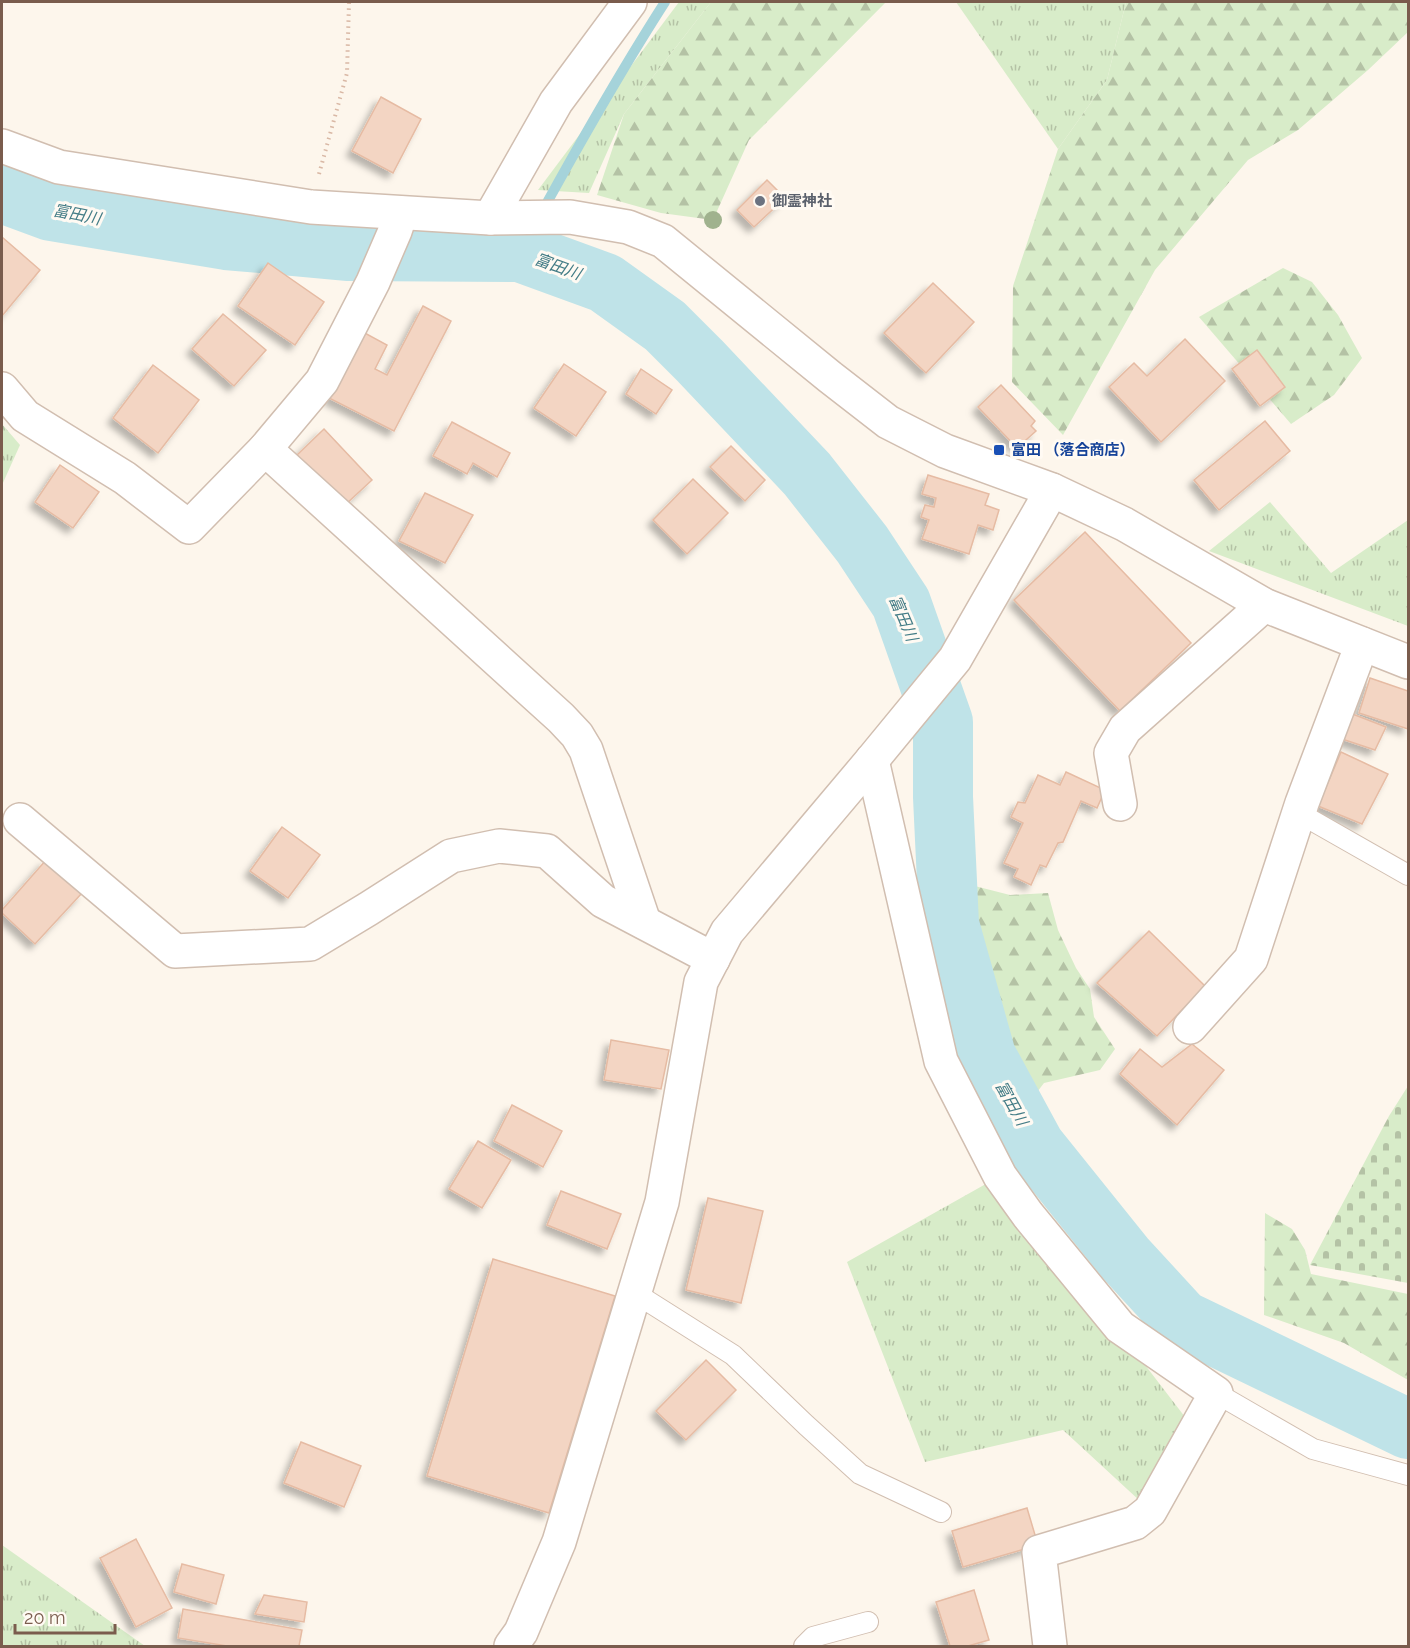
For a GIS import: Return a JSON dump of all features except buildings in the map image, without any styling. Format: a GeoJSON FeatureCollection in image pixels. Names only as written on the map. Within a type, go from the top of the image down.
{"type":"FeatureCollection","features":[{"type":"Feature","properties":{"kind":"street"},"geometry":{"type":"LineString","coordinates":[[501,217],[556,102],[630,2]]}},
{"type":"Feature","properties":{"kind":"street"},"geometry":{"type":"LineString","coordinates":[[2,146],[59,167],[398,222],[501,217],[570,218],[628,227],[663,241],[888,422],[945,451],[1052,490],[1124,524],[1264,605],[1408,662]]}},
{"type":"Feature","properties":{"kind":"street"},"geometry":{"type":"LineString","coordinates":[[2,388],[25,416],[125,478],[189,527],[265,449],[322,381],[373,282],[398,222]]}},
{"type":"Feature","properties":{"kind":"street"},"geometry":{"type":"LineString","coordinates":[[265,449],[577,735],[586,750],[644,922]]}},
{"type":"Feature","properties":{"kind":"street"},"geometry":{"type":"LineString","coordinates":[[511,1647],[521,1632],[559,1542],[662,1202],[701,982],[728,932],[955,659],[1052,490]]}},
{"type":"Feature","properties":{"kind":"street"},"geometry":{"type":"LineString","coordinates":[[1120,804],[1111,753],[1125,729],[1264,605]]}},
{"type":"Feature","properties":{"kind":"street"},"geometry":{"type":"LineString","coordinates":[[1190,1027],[1251,959],[1299,813],[1362,644]]}},
{"type":"Feature","properties":{"kind":"street"},"geometry":{"type":"LineString","coordinates":[[872,760],[941,1061],[1000,1176],[1028,1215],[1120,1327],[1216,1393],[1150,1511],[1135,1523],[1039,1552],[1050,1647]]}},
{"type":"Feature","properties":{"kind":"street"},"geometry":{"type":"LineString","coordinates":[[20,820],[175,951],[310,944],[451,856],[499,846],[547,851],[603,901],[713,959]]}},
{"type":"Feature","properties":{"kind":"lane"},"geometry":{"type":"LineString","coordinates":[[1299,813],[1408,875]]}},
{"type":"Feature","properties":{"kind":"lane"},"geometry":{"type":"LineString","coordinates":[[635,1293],[733,1355],[861,1474],[941,1512]]}},
{"type":"Feature","properties":{"kind":"lane"},"geometry":{"type":"LineString","coordinates":[[1216,1393],[1313,1449],[1408,1475]]}},
{"type":"Feature","properties":{"kind":"lane"},"geometry":{"type":"LineString","coordinates":[[804,1647],[813,1637],[868,1622]]}},
{"type":"Feature","properties":{"kind":"path"},"geometry":{"type":"LineString","coordinates":[[311,207],[347,73],[349,2]]}},
{"type":"Feature","properties":{"kind":"green space"},"geometry":{"type":"Polygon","coordinates":[[[679,2],[711,2],[624,114],[589,193],[538,190],[679,2]]]}},
{"type":"Feature","properties":{"kind":"green space"},"geometry":{"type":"Polygon","coordinates":[[[711,2],[886,2],[749,140],[713,220],[661,213],[597,195],[624,114],[711,2]]]}},
{"type":"Feature","properties":{"kind":"green space"},"geometry":{"type":"Polygon","coordinates":[[[956,2],[1126,2],[1107,80],[1058,149],[956,2]]]}},
{"type":"Feature","properties":{"kind":"green space"},"geometry":{"type":"Polygon","coordinates":[[[1126,2],[1408,2],[1408,32],[1298,130],[1248,160],[1155,270],[1063,435],[1012,382],[1013,286],[1058,149],[1107,80],[1126,2]]]}},
{"type":"Feature","properties":{"kind":"green space"},"geometry":{"type":"Polygon","coordinates":[[[1283,268],[1312,282],[1338,315],[1362,358],[1334,395],[1291,424],[1199,317],[1283,268]]]}},
{"type":"Feature","properties":{"kind":"green space"},"geometry":{"type":"Polygon","coordinates":[[[2,424],[20,445],[2,485],[2,424]]]}},
{"type":"Feature","properties":{"kind":"green space"},"geometry":{"type":"Polygon","coordinates":[[[1270,502],[1331,573],[1408,520],[1408,626],[1209,551],[1270,502]]]}},
{"type":"Feature","properties":{"kind":"green space"},"geometry":{"type":"Polygon","coordinates":[[[967,884],[1010,895],[1048,893],[1058,930],[1076,968],[1090,989],[1094,1017],[1115,1049],[1100,1070],[1044,1083],[1031,1100],[996,1035],[956,909],[967,884]]]}},
{"type":"Feature","properties":{"kind":"green space"},"geometry":{"type":"Polygon","coordinates":[[[1408,1086],[1408,1283],[1310,1265],[1389,1116],[1408,1086]]]}},
{"type":"Feature","properties":{"kind":"green space"},"geometry":{"type":"Polygon","coordinates":[[[1000,1176],[1185,1417],[1140,1501],[1063,1430],[925,1462],[847,1262],[1000,1176]]]}},
{"type":"Feature","properties":{"kind":"green space"},"geometry":{"type":"Polygon","coordinates":[[[1265,1213],[1292,1229],[1305,1250],[1311,1274],[1408,1294],[1408,1380],[1344,1343],[1264,1315],[1265,1213]]]}},
{"type":"Feature","properties":{"kind":"green space"},"geometry":{"type":"Polygon","coordinates":[[[2,1545],[145,1646],[2,1646],[2,1545]]]}},
{"type":"Feature","properties":{"kind":"waterway"},"geometry":{"type":"LineString","coordinates":[[520,252],[590,126],[665,2]]}},
{"type":"Feature","properties":{"kind":"waterway","name":"富田川"},"geometry":{"type":"LineString","coordinates":[[2,193],[51,211],[226,240],[349,251],[520,252],[605,283],[665,326],[807,474],[862,544],[901,603],[943,722],[943,797],[949,924],[986,1056],[1035,1146],[1125,1258],[1182,1320],[1408,1429]]}},
{"type":"Feature","properties":{"kind":"place","name":"御霊神社"},"geometry":{"type":"Point","coordinates":[760,201]}},
{"type":"Feature","properties":{"kind":"place","name":"富田 （落合商店）"},"geometry":{"type":"Point","coordinates":[999,450]}}]}
